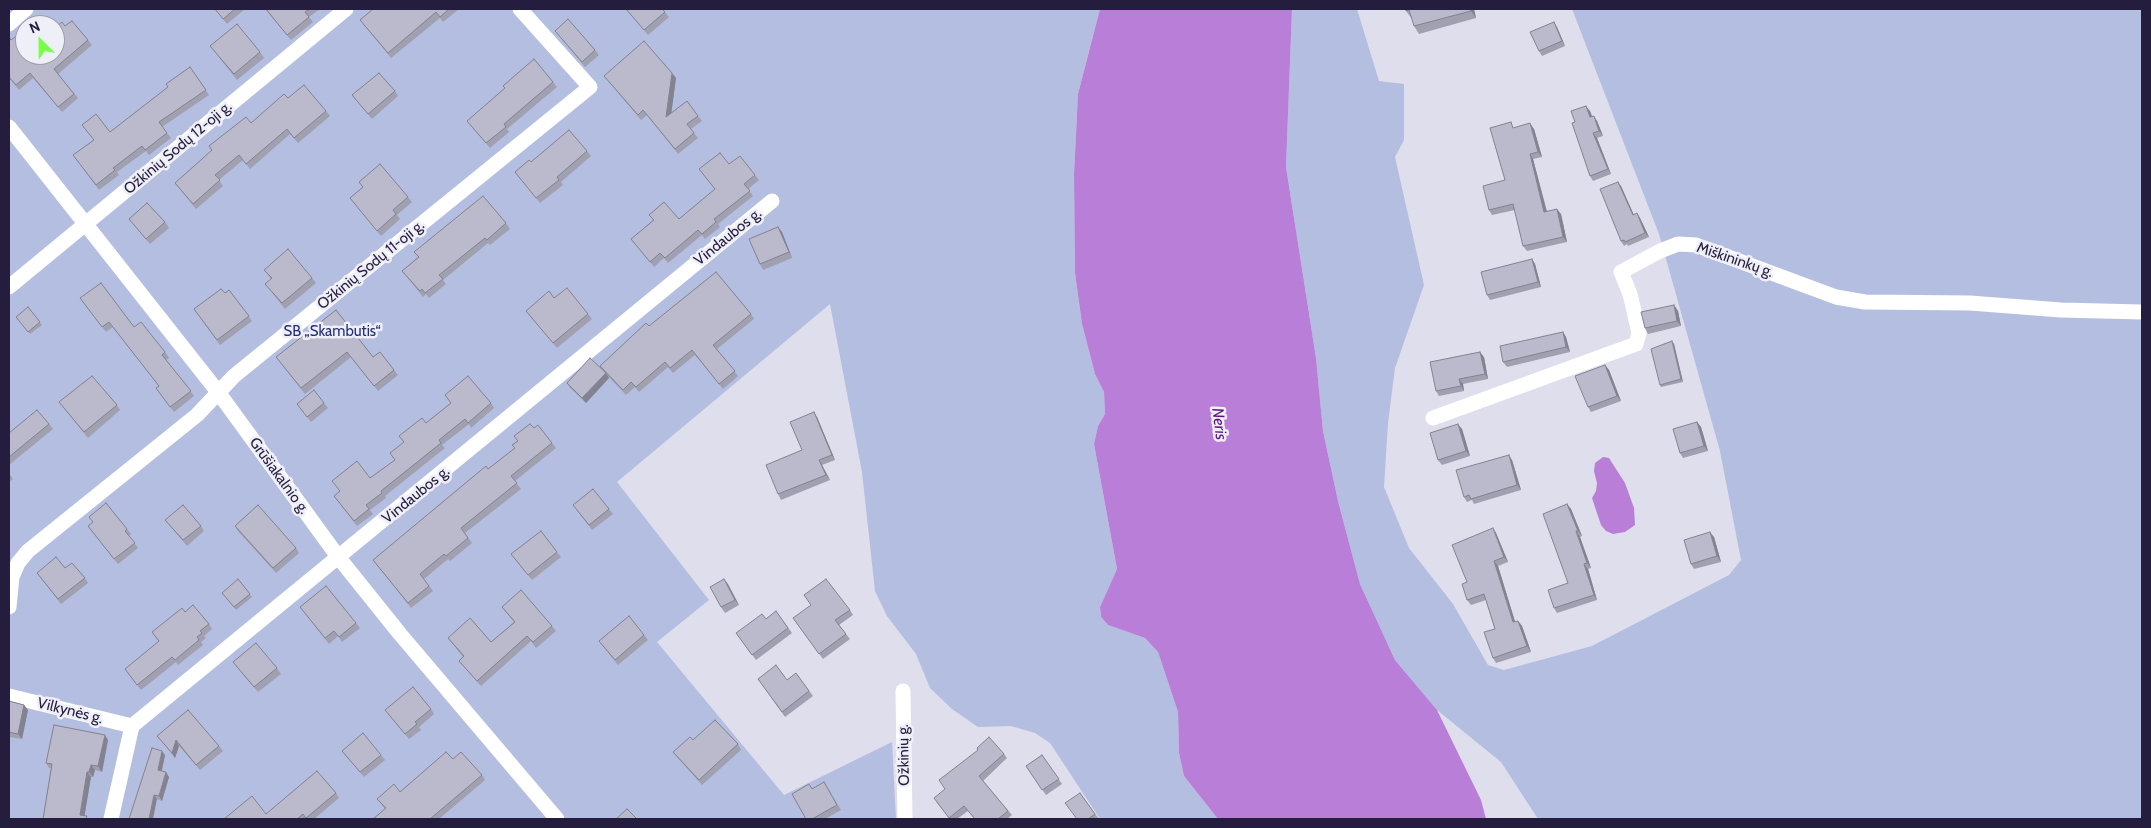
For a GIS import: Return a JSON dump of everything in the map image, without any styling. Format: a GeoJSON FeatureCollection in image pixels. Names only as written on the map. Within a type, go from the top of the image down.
{"type":"FeatureCollection","features":[{"type":"Feature","properties":{"kind":"street"},"geometry":{"type":"LineString","coordinates":[[9,24],[26,9]]}},
{"type":"Feature","properties":{"kind":"street","name":"Ožkinių Sodų 12-oji g."},"geometry":{"type":"LineString","coordinates":[[9,287],[346,9]]}},
{"type":"Feature","properties":{"kind":"street","name":"Ožkinių Sodų 11-oji g."},"geometry":{"type":"LineString","coordinates":[[9,607],[12,577],[18,563],[28,551],[197,415],[234,376],[590,87],[520,9]]}},
{"type":"Feature","properties":{"kind":"street","name":"Grūšiakalnio g."},"geometry":{"type":"LineString","coordinates":[[9,127],[85,226],[218,392],[339,558],[400,634],[557,819]]}},
{"type":"Feature","properties":{"kind":"street","name":"Vindaubos g."},"geometry":{"type":"LineString","coordinates":[[132,726],[772,201]]}},
{"type":"Feature","properties":{"kind":"street","name":"Miškininkų g."},"geometry":{"type":"LineString","coordinates":[[1433,418],[1636,344],[1639,333],[1630,294],[1621,272],[1660,251],[1678,244],[1696,245],[1836,297],[1865,302],[1970,303],[2061,310],[2142,312]]}},
{"type":"Feature","properties":{"kind":"street","name":"Ožkinių g."},"geometry":{"type":"LineString","coordinates":[[903,691],[905,819]]}},
{"type":"Feature","properties":{"kind":"street","name":"Vilkynės g."},"geometry":{"type":"LineString","coordinates":[[9,696],[132,726]]}},
{"type":"Feature","properties":{"kind":"street"},"geometry":{"type":"LineString","coordinates":[[111,819],[132,726]]}},
{"type":"Feature","properties":{"kind":"green space","name":"SB „Skambutis“"},"geometry":{"type":"Polygon","coordinates":[[[9,9],[1100,9],[1078,94],[1074,174],[1075,273],[1082,324],[1095,374],[1104,392],[1105,414],[1098,426],[1094,444],[1117,569],[1100,607],[1101,617],[1108,625],[1145,638],[1158,652],[1178,712],[1179,753],[1184,776],[1218,819],[1100,819],[1050,743],[1035,733],[1011,726],[978,727],[952,709],[930,688],[916,654],[887,616],[875,591],[862,472],[830,304],[617,482],[709,600],[657,642],[784,795],[892,742],[896,819],[9,819],[9,9]]]}},
{"type":"Feature","properties":{"kind":"green space"},"geometry":{"type":"Polygon","coordinates":[[[1292,9],[1357,9],[1379,81],[1404,84],[1404,140],[1395,157],[1424,285],[1395,368],[1388,423],[1384,487],[1409,548],[1453,604],[1488,665],[1504,670],[1592,646],[1729,575],[1741,560],[1720,451],[1659,234],[1572,9],[2142,9],[2142,819],[1538,819],[1501,762],[1437,710],[1395,660],[1360,584],[1338,501],[1323,431],[1316,358],[1286,167],[1292,9]]]}},
{"type":"Feature","properties":{"kind":"water","name":"Neris"},"geometry":{"type":"Polygon","coordinates":[[[1100,9],[1292,9],[1286,167],[1316,358],[1323,431],[1338,501],[1360,584],[1395,660],[1437,710],[1481,800],[1486,819],[1218,819],[1184,776],[1179,753],[1178,712],[1158,652],[1145,638],[1108,625],[1101,617],[1100,607],[1117,569],[1094,444],[1098,426],[1105,414],[1104,392],[1095,374],[1082,324],[1075,273],[1074,174],[1078,94],[1100,9]]]}},
{"type":"Feature","properties":{"kind":"water"},"geometry":{"type":"Polygon","coordinates":[[[1603,457],[1609,458],[1625,483],[1634,508],[1635,525],[1625,532],[1613,534],[1606,531],[1601,525],[1592,498],[1596,491],[1597,483],[1594,471],[1595,463],[1603,457]]]}},
{"type":"Feature","properties":{"kind":"building"},"geometry":{"type":"Polygon","coordinates":[[[215,9],[235,9],[223,19],[215,9]]]}},
{"type":"Feature","properties":{"kind":"building"},"geometry":{"type":"Polygon","coordinates":[[[266,9],[310,9],[305,12],[309,17],[287,35],[266,9]]]}},
{"type":"Feature","properties":{"kind":"building"},"geometry":{"type":"Polygon","coordinates":[[[373,9],[449,9],[440,17],[436,12],[388,53],[360,20],[373,9]]]}},
{"type":"Feature","properties":{"kind":"building"},"geometry":{"type":"Polygon","coordinates":[[[626,9],[662,9],[665,12],[644,30],[626,9]]]}},
{"type":"Feature","properties":{"kind":"building"},"geometry":{"type":"Polygon","coordinates":[[[1406,9],[1470,9],[1471,11],[1414,26],[1409,10],[1406,11],[1406,9]]]}},
{"type":"Feature","properties":{"kind":"building"},"geometry":{"type":"Polygon","coordinates":[[[568,19],[595,50],[582,62],[555,31],[568,19]]]}},
{"type":"Feature","properties":{"kind":"building"},"geometry":{"type":"Polygon","coordinates":[[[72,21],[88,40],[65,60],[65,26],[72,21]]]}},
{"type":"Feature","properties":{"kind":"building"},"geometry":{"type":"Polygon","coordinates":[[[1554,22],[1562,41],[1539,51],[1530,32],[1554,22]]]}},
{"type":"Feature","properties":{"kind":"building"},"geometry":{"type":"Polygon","coordinates":[[[237,24],[260,52],[234,74],[210,46],[237,24]]]}},
{"type":"Feature","properties":{"kind":"building"},"geometry":{"type":"Polygon","coordinates":[[[9,37],[11,40],[15,37],[15,65],[59,65],[54,69],[74,94],[58,107],[30,73],[16,85],[9,77],[9,37]]]}},
{"type":"Feature","properties":{"kind":"building"},"geometry":{"type":"Polygon","coordinates":[[[644,41],[672,73],[666,117],[687,101],[698,116],[687,124],[694,133],[675,149],[643,110],[638,115],[604,76],[644,41]]]}},
{"type":"Feature","properties":{"kind":"building"},"geometry":{"type":"Polygon","coordinates":[[[534,59],[553,82],[504,124],[506,127],[486,143],[467,121],[505,88],[503,86],[534,59]]]}},
{"type":"Feature","properties":{"kind":"building"},"geometry":{"type":"Polygon","coordinates":[[[190,67],[206,90],[159,122],[167,133],[145,150],[142,146],[113,168],[115,170],[96,185],[73,155],[94,140],[82,125],[96,114],[110,132],[168,87],[166,84],[190,67]]]}},
{"type":"Feature","properties":{"kind":"building"},"geometry":{"type":"Polygon","coordinates":[[[379,73],[395,91],[368,114],[352,95],[379,73]]]}},
{"type":"Feature","properties":{"kind":"building"},"geometry":{"type":"Polygon","coordinates":[[[304,85],[326,111],[294,138],[287,129],[246,164],[239,155],[215,175],[220,180],[193,204],[175,183],[212,150],[209,146],[246,117],[251,123],[284,94],[288,98],[304,85]]]}},
{"type":"Feature","properties":{"kind":"building"},"geometry":{"type":"Polygon","coordinates":[[[1586,106],[1590,117],[1594,116],[1599,131],[1593,133],[1608,169],[1590,176],[1572,123],[1575,122],[1571,111],[1586,106]]]}},
{"type":"Feature","properties":{"kind":"building"},"geometry":{"type":"Polygon","coordinates":[[[1511,122],[1513,128],[1530,123],[1538,152],[1530,154],[1544,212],[1557,209],[1563,237],[1523,246],[1513,204],[1489,210],[1483,186],[1505,180],[1490,128],[1511,122]]]}},
{"type":"Feature","properties":{"kind":"building"},"geometry":{"type":"Polygon","coordinates":[[[569,130],[587,151],[557,177],[559,180],[536,198],[515,172],[529,160],[531,162],[569,130]]]}},
{"type":"Feature","properties":{"kind":"building"},"geometry":{"type":"Polygon","coordinates":[[[720,153],[729,164],[740,156],[755,175],[744,184],[750,191],[714,219],[716,222],[702,234],[698,230],[665,258],[660,253],[650,262],[631,239],[654,220],[649,215],[664,202],[679,219],[715,189],[699,169],[720,153]]]}},
{"type":"Feature","properties":{"kind":"building"},"geometry":{"type":"Polygon","coordinates":[[[380,164],[408,197],[393,210],[396,214],[377,231],[350,198],[363,187],[359,182],[380,164]]]}},
{"type":"Feature","properties":{"kind":"building"},"geometry":{"type":"Polygon","coordinates":[[[1618,182],[1633,215],[1637,213],[1645,233],[1625,242],[1624,240],[1621,241],[1600,189],[1618,182]]]}},
{"type":"Feature","properties":{"kind":"building"},"geometry":{"type":"Polygon","coordinates":[[[483,196],[506,223],[487,240],[485,238],[439,275],[443,279],[425,293],[422,289],[420,291],[402,271],[419,257],[414,252],[483,196]]]}},
{"type":"Feature","properties":{"kind":"building"},"geometry":{"type":"Polygon","coordinates":[[[147,203],[165,222],[146,239],[129,219],[147,203]]]}},
{"type":"Feature","properties":{"kind":"building"},"geometry":{"type":"Polygon","coordinates":[[[778,227],[789,252],[760,264],[749,239],[778,227]]]}},
{"type":"Feature","properties":{"kind":"building"},"geometry":{"type":"Polygon","coordinates":[[[288,249],[312,278],[282,303],[265,284],[272,278],[264,270],[288,249]]]}},
{"type":"Feature","properties":{"kind":"building"},"geometry":{"type":"Polygon","coordinates":[[[1532,259],[1538,282],[1487,295],[1481,272],[1532,259]]]}},
{"type":"Feature","properties":{"kind":"building"},"geometry":{"type":"Polygon","coordinates":[[[716,272],[751,314],[713,345],[735,371],[719,384],[692,350],[670,368],[665,362],[636,387],[631,382],[623,390],[600,366],[646,323],[649,326],[716,272]]]}},
{"type":"Feature","properties":{"kind":"building"},"geometry":{"type":"Polygon","coordinates":[[[101,283],[134,327],[141,322],[165,352],[162,355],[191,391],[170,407],[156,388],[159,386],[109,322],[102,327],[80,298],[101,283]]]}},
{"type":"Feature","properties":{"kind":"building"},"geometry":{"type":"Polygon","coordinates":[[[567,288],[588,314],[553,343],[526,311],[549,291],[554,298],[567,288]]]}},
{"type":"Feature","properties":{"kind":"building"},"geometry":{"type":"Polygon","coordinates":[[[221,289],[225,293],[229,290],[249,316],[217,340],[194,309],[221,289]]]}},
{"type":"Feature","properties":{"kind":"building"},"geometry":{"type":"Polygon","coordinates":[[[1674,305],[1677,321],[1645,328],[1641,312],[1674,305]]]}},
{"type":"Feature","properties":{"kind":"building"},"geometry":{"type":"Polygon","coordinates":[[[28,307],[40,322],[28,332],[16,317],[28,307]]]}},
{"type":"Feature","properties":{"kind":"building"},"geometry":{"type":"Polygon","coordinates":[[[336,310],[373,357],[380,352],[394,370],[374,386],[347,352],[301,388],[276,357],[336,310]]]}},
{"type":"Feature","properties":{"kind":"building"},"geometry":{"type":"Polygon","coordinates":[[[1563,332],[1566,347],[1503,362],[1500,346],[1563,332]]]}},
{"type":"Feature","properties":{"kind":"building"},"geometry":{"type":"Polygon","coordinates":[[[1672,341],[1681,379],[1660,385],[1651,349],[1672,341]]]}},
{"type":"Feature","properties":{"kind":"building"},"geometry":{"type":"Polygon","coordinates":[[[1480,352],[1485,374],[1459,379],[1461,386],[1436,391],[1430,362],[1480,352]]]}},
{"type":"Feature","properties":{"kind":"building"},"geometry":{"type":"Polygon","coordinates":[[[590,358],[606,373],[582,398],[567,383],[590,358]]]}},
{"type":"Feature","properties":{"kind":"building"},"geometry":{"type":"Polygon","coordinates":[[[1605,365],[1617,396],[1588,407],[1575,376],[1605,365]]]}},
{"type":"Feature","properties":{"kind":"building"},"geometry":{"type":"Polygon","coordinates":[[[92,376],[117,405],[84,432],[59,402],[92,376]]]}},
{"type":"Feature","properties":{"kind":"building"},"geometry":{"type":"Polygon","coordinates":[[[468,376],[491,403],[468,423],[465,419],[439,440],[441,443],[381,491],[382,493],[366,505],[369,509],[354,521],[334,496],[340,491],[332,481],[357,461],[370,478],[395,460],[390,453],[404,442],[399,436],[422,418],[426,423],[451,403],[445,395],[468,376]]]}},
{"type":"Feature","properties":{"kind":"building"},"geometry":{"type":"Polygon","coordinates":[[[314,390],[324,403],[307,417],[297,404],[314,390]]]}},
{"type":"Feature","properties":{"kind":"building"},"geometry":{"type":"Polygon","coordinates":[[[37,410],[49,424],[9,457],[9,433],[37,410]]]}},
{"type":"Feature","properties":{"kind":"building"},"geometry":{"type":"Polygon","coordinates":[[[814,412],[832,455],[819,460],[826,475],[778,494],[766,465],[802,450],[790,422],[814,412]]]}},
{"type":"Feature","properties":{"kind":"building"},"geometry":{"type":"Polygon","coordinates":[[[1697,422],[1704,446],[1680,453],[1673,429],[1697,422]]]}},
{"type":"Feature","properties":{"kind":"building"},"geometry":{"type":"Polygon","coordinates":[[[530,424],[534,428],[538,425],[552,443],[511,476],[517,483],[461,528],[468,538],[446,556],[444,554],[420,574],[429,586],[408,603],[373,560],[486,466],[488,469],[515,448],[512,445],[518,441],[514,436],[530,424]]]}},
{"type":"Feature","properties":{"kind":"building"},"geometry":{"type":"Polygon","coordinates":[[[1458,424],[1466,451],[1438,460],[1430,433],[1458,424]]]}},
{"type":"Feature","properties":{"kind":"building"},"geometry":{"type":"Polygon","coordinates":[[[1509,455],[1517,485],[1471,499],[1469,495],[1464,497],[1456,470],[1509,455]]]}},
{"type":"Feature","properties":{"kind":"building"},"geometry":{"type":"Polygon","coordinates":[[[593,489],[609,509],[589,525],[573,505],[593,489]]]}},
{"type":"Feature","properties":{"kind":"building"},"geometry":{"type":"Polygon","coordinates":[[[106,503],[127,529],[125,531],[135,543],[114,559],[88,526],[93,522],[89,517],[106,503]]]}},
{"type":"Feature","properties":{"kind":"building"},"geometry":{"type":"Polygon","coordinates":[[[1567,504],[1578,531],[1576,531],[1587,563],[1584,564],[1594,595],[1554,608],[1548,590],[1568,583],[1543,514],[1567,504]]]}},
{"type":"Feature","properties":{"kind":"building"},"geometry":{"type":"Polygon","coordinates":[[[183,505],[201,526],[183,540],[165,520],[183,505]]]}},
{"type":"Feature","properties":{"kind":"building"},"geometry":{"type":"Polygon","coordinates":[[[258,505],[296,548],[273,568],[235,526],[258,505]]]}},
{"type":"Feature","properties":{"kind":"building"},"geometry":{"type":"Polygon","coordinates":[[[1493,528],[1504,557],[1494,561],[1513,622],[1518,621],[1527,646],[1493,658],[1484,632],[1495,629],[1484,594],[1467,600],[1462,584],[1467,582],[1452,545],[1493,528]]]}},
{"type":"Feature","properties":{"kind":"building"},"geometry":{"type":"Polygon","coordinates":[[[541,531],[557,552],[528,575],[511,554],[541,531]]]}},
{"type":"Feature","properties":{"kind":"building"},"geometry":{"type":"Polygon","coordinates":[[[1710,532],[1717,556],[1691,564],[1684,540],[1710,532]]]}},
{"type":"Feature","properties":{"kind":"building"},"geometry":{"type":"Polygon","coordinates":[[[56,557],[65,568],[72,563],[85,578],[58,599],[37,573],[56,557]]]}},
{"type":"Feature","properties":{"kind":"building"},"geometry":{"type":"Polygon","coordinates":[[[238,579],[250,594],[234,607],[222,593],[238,579]]]}},
{"type":"Feature","properties":{"kind":"building"},"geometry":{"type":"Polygon","coordinates":[[[724,579],[735,600],[721,607],[710,587],[724,579]]]}},
{"type":"Feature","properties":{"kind":"building"},"geometry":{"type":"Polygon","coordinates":[[[826,579],[850,610],[835,620],[846,634],[819,654],[793,618],[811,605],[804,595],[826,579]]]}},
{"type":"Feature","properties":{"kind":"building"},"geometry":{"type":"Polygon","coordinates":[[[326,586],[356,623],[339,637],[334,631],[325,638],[300,607],[326,586]]]}},
{"type":"Feature","properties":{"kind":"building"},"geometry":{"type":"Polygon","coordinates":[[[521,590],[552,626],[533,642],[527,636],[477,681],[459,661],[464,656],[448,638],[470,618],[491,642],[515,622],[502,607],[521,590]]]}},
{"type":"Feature","properties":{"kind":"building"},"geometry":{"type":"Polygon","coordinates":[[[193,605],[209,624],[200,631],[202,633],[197,637],[199,640],[175,660],[172,657],[137,685],[125,669],[159,641],[152,632],[182,608],[185,612],[193,605]]]}},
{"type":"Feature","properties":{"kind":"building"},"geometry":{"type":"Polygon","coordinates":[[[776,611],[788,628],[752,655],[736,633],[762,614],[766,619],[776,611]]]}},
{"type":"Feature","properties":{"kind":"building"},"geometry":{"type":"Polygon","coordinates":[[[629,616],[644,635],[615,660],[599,641],[629,616]]]}},
{"type":"Feature","properties":{"kind":"building"},"geometry":{"type":"Polygon","coordinates":[[[256,643],[277,668],[254,687],[233,662],[256,643]]]}},
{"type":"Feature","properties":{"kind":"building"},"geometry":{"type":"Polygon","coordinates":[[[776,665],[787,680],[796,673],[809,691],[782,712],[758,679],[776,665]]]}},
{"type":"Feature","properties":{"kind":"building"},"geometry":{"type":"Polygon","coordinates":[[[413,687],[431,709],[415,722],[417,724],[405,734],[385,710],[413,687]]]}},
{"type":"Feature","properties":{"kind":"building"},"geometry":{"type":"Polygon","coordinates":[[[9,701],[24,705],[18,734],[9,732],[9,701]]]}},
{"type":"Feature","properties":{"kind":"building"},"geometry":{"type":"Polygon","coordinates":[[[188,710],[219,746],[196,765],[176,740],[172,753],[157,736],[188,710]]]}},
{"type":"Feature","properties":{"kind":"building"},"geometry":{"type":"Polygon","coordinates":[[[715,720],[738,744],[699,780],[673,752],[690,737],[693,740],[715,720]]]}},
{"type":"Feature","properties":{"kind":"building"},"geometry":{"type":"Polygon","coordinates":[[[54,725],[105,735],[98,766],[91,765],[89,772],[87,772],[80,815],[87,816],[86,819],[43,819],[52,764],[46,763],[54,725]]]}},
{"type":"Feature","properties":{"kind":"building"},"geometry":{"type":"Polygon","coordinates":[[[363,733],[381,755],[360,772],[342,751],[363,733]]]}},
{"type":"Feature","properties":{"kind":"building"},"geometry":{"type":"Polygon","coordinates":[[[989,737],[1004,754],[979,776],[1008,811],[998,819],[975,819],[964,806],[949,818],[934,798],[945,789],[939,780],[978,750],[977,748],[989,737]]]}},
{"type":"Feature","properties":{"kind":"building"},"geometry":{"type":"Polygon","coordinates":[[[152,748],[162,751],[158,770],[166,772],[159,796],[154,795],[149,819],[129,819],[152,748]]]}},
{"type":"Feature","properties":{"kind":"building"},"geometry":{"type":"Polygon","coordinates":[[[446,752],[453,759],[461,752],[482,775],[430,819],[373,819],[386,808],[377,799],[394,784],[400,792],[446,752]]]}},
{"type":"Feature","properties":{"kind":"building"},"geometry":{"type":"Polygon","coordinates":[[[1042,755],[1059,779],[1042,790],[1026,766],[1042,755]]]}},
{"type":"Feature","properties":{"kind":"building"},"geometry":{"type":"Polygon","coordinates":[[[317,771],[336,793],[306,818],[303,814],[297,819],[224,819],[252,796],[266,814],[317,771]]]}},
{"type":"Feature","properties":{"kind":"building"},"geometry":{"type":"Polygon","coordinates":[[[824,782],[837,805],[812,819],[806,819],[792,794],[809,784],[812,789],[824,782]]]}},
{"type":"Feature","properties":{"kind":"building"},"geometry":{"type":"Polygon","coordinates":[[[1080,793],[1095,814],[1088,819],[1077,819],[1065,803],[1080,793]]]}},
{"type":"Feature","properties":{"kind":"building"},"geometry":{"type":"Polygon","coordinates":[[[627,809],[637,819],[616,819],[627,809]]]}}]}
